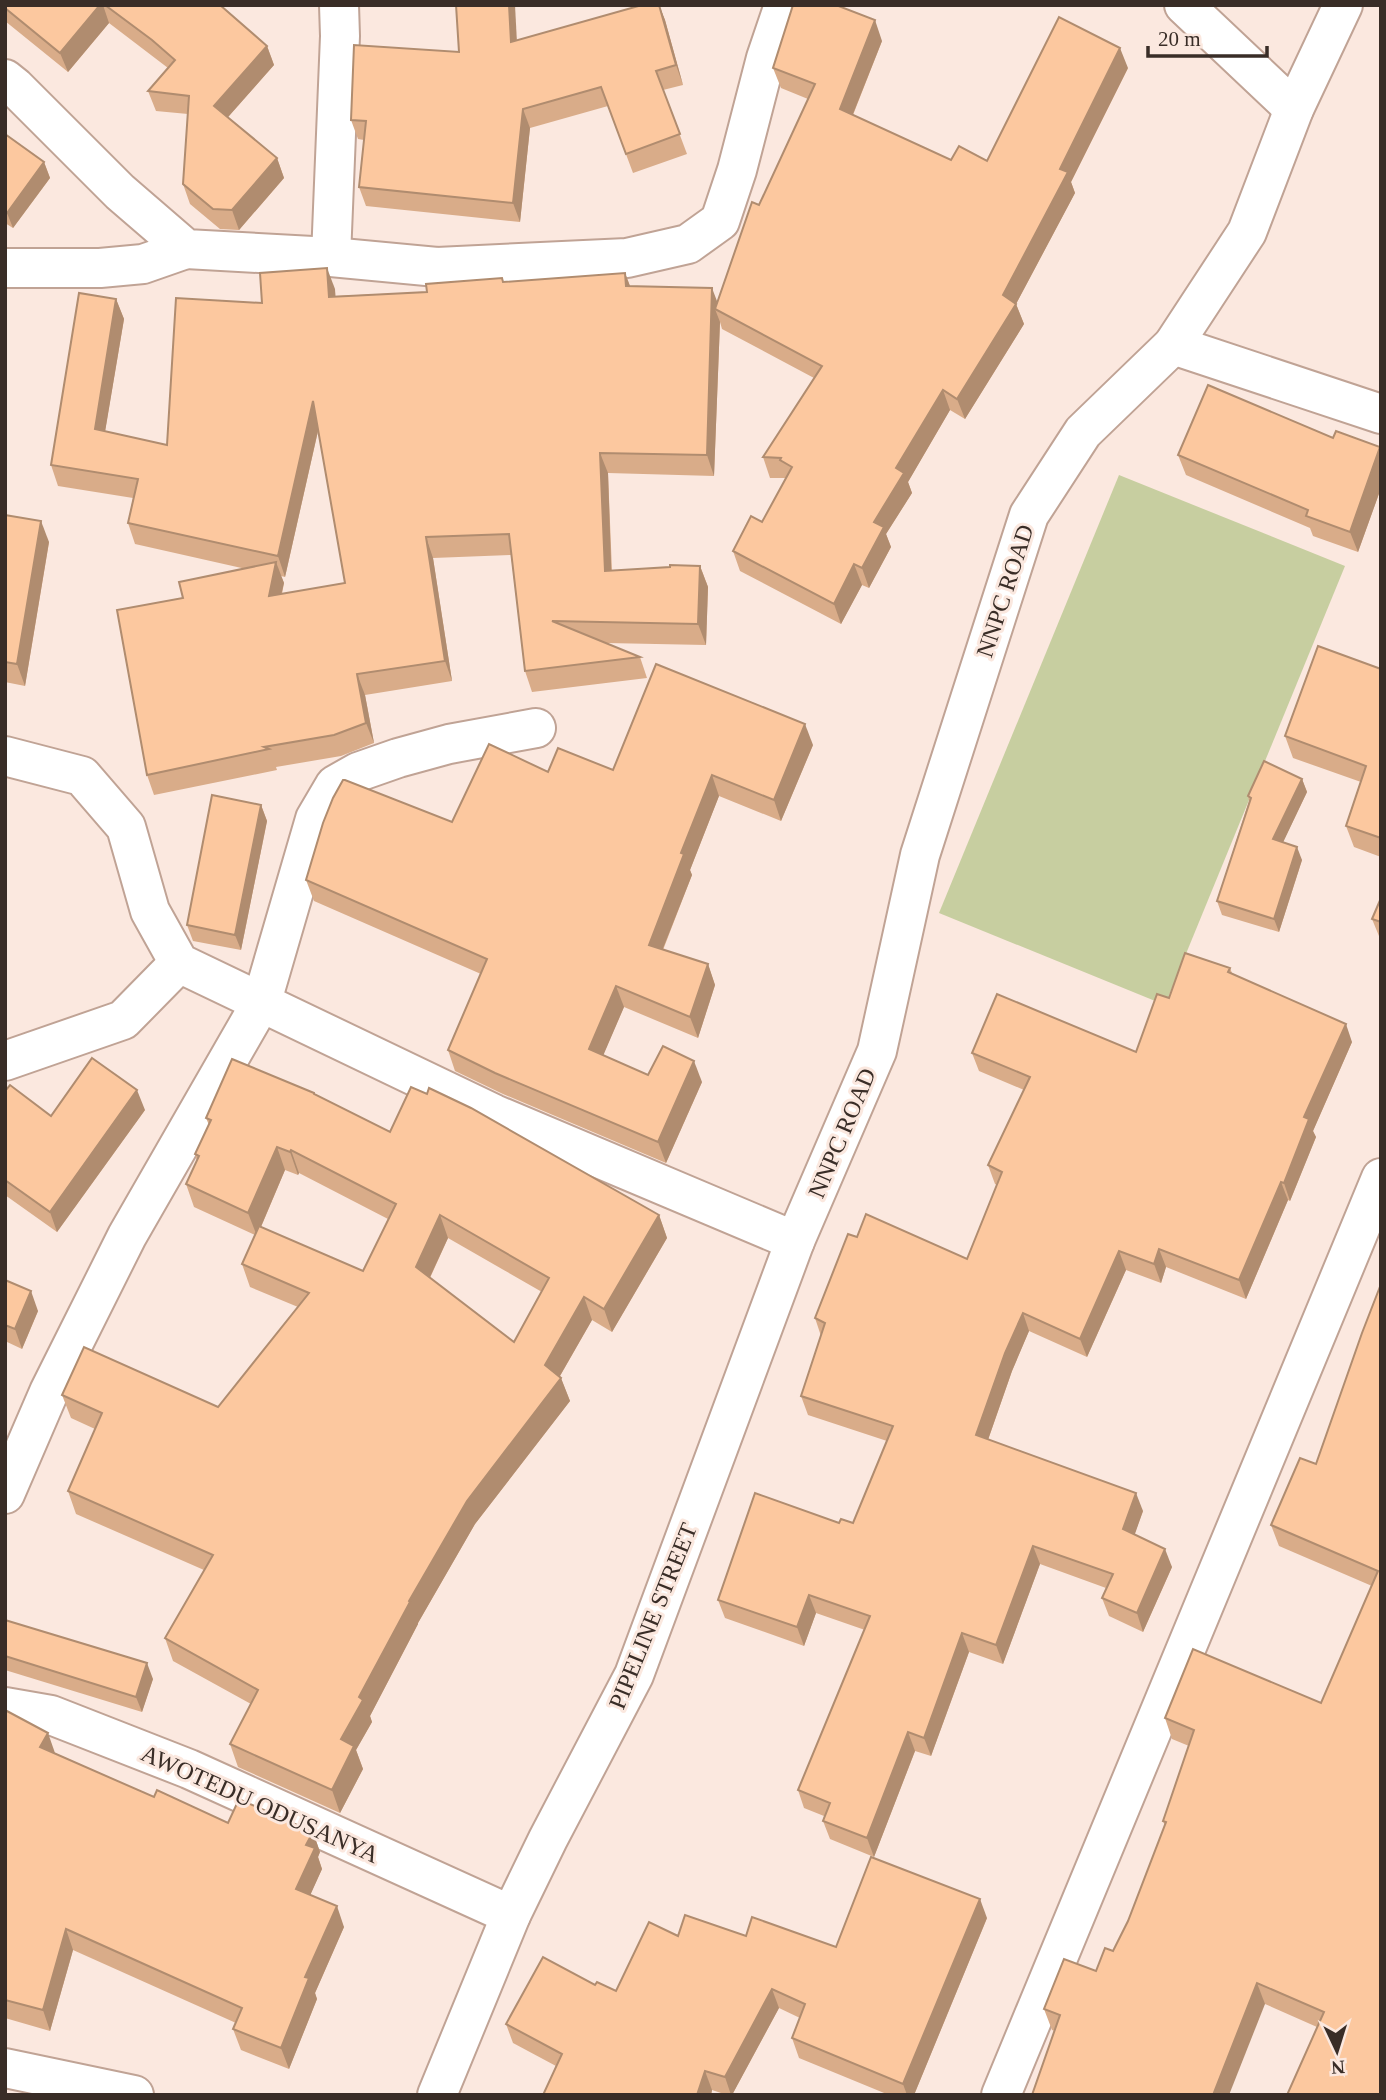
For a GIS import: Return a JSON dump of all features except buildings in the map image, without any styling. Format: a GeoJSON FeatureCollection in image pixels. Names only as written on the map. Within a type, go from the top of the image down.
{"type":"FeatureCollection","features":[{"type":"Feature","properties":{"kind":"street"},"geometry":{"type":"LineString","coordinates":[[331,257],[339,5]]}},
{"type":"Feature","properties":{"kind":"street"},"geometry":{"type":"LineString","coordinates":[[5,268],[100,268],[144,264],[186,249],[331,257],[437,267],[627,258],[688,244],[720,221],[737,170],[766,58],[784,5]]}},
{"type":"Feature","properties":{"kind":"street"},"geometry":{"type":"LineString","coordinates":[[1184,5],[1294,109]]}},
{"type":"Feature","properties":{"kind":"street","name":"NNPC ROAD"},"geometry":{"type":"LineString","coordinates":[[795,1241],[877,1051],[920,855],[1029,515],[1083,432],[1173,345],[1247,232],[1294,109],[1343,5]]}},
{"type":"Feature","properties":{"kind":"street"},"geometry":{"type":"LineString","coordinates":[[5,79],[120,192],[186,249]]}},
{"type":"Feature","properties":{"kind":"street"},"geometry":{"type":"LineString","coordinates":[[1173,345],[1381,414]]}},
{"type":"Feature","properties":{"kind":"street"},"geometry":{"type":"LineString","coordinates":[[5,1494],[49,1392],[127,1236],[262,1002],[315,819],[335,785],[358,772],[398,758],[449,744],[536,728]]}},
{"type":"Feature","properties":{"kind":"street"},"geometry":{"type":"LineString","coordinates":[[5,756],[82,776],[126,827],[150,911],[179,962],[494,1114],[795,1241]]}},
{"type":"Feature","properties":{"kind":"street"},"geometry":{"type":"LineString","coordinates":[[5,1061],[123,1020],[179,962]]}},
{"type":"Feature","properties":{"kind":"street"},"geometry":{"type":"LineString","coordinates":[[1001,2095],[1381,1178]]}},
{"type":"Feature","properties":{"kind":"street","name":"PIPELINE STREET"},"geometry":{"type":"LineString","coordinates":[[437,2095],[511,1915],[634,1675],[795,1241]]}},
{"type":"Feature","properties":{"kind":"street","name":"AWOTEDU ODUSANYA"},"geometry":{"type":"LineString","coordinates":[[5,1707],[51,1715],[189,1769],[511,1915]]}},
{"type":"Feature","properties":{"kind":"street"},"geometry":{"type":"LineString","coordinates":[[5,2068],[134,2095]]}},
{"type":"Feature","properties":{"kind":"green space"},"geometry":{"type":"Polygon","coordinates":[[[1119,475],[1345,566],[1165,1005],[939,913],[1119,475]]]}}]}
